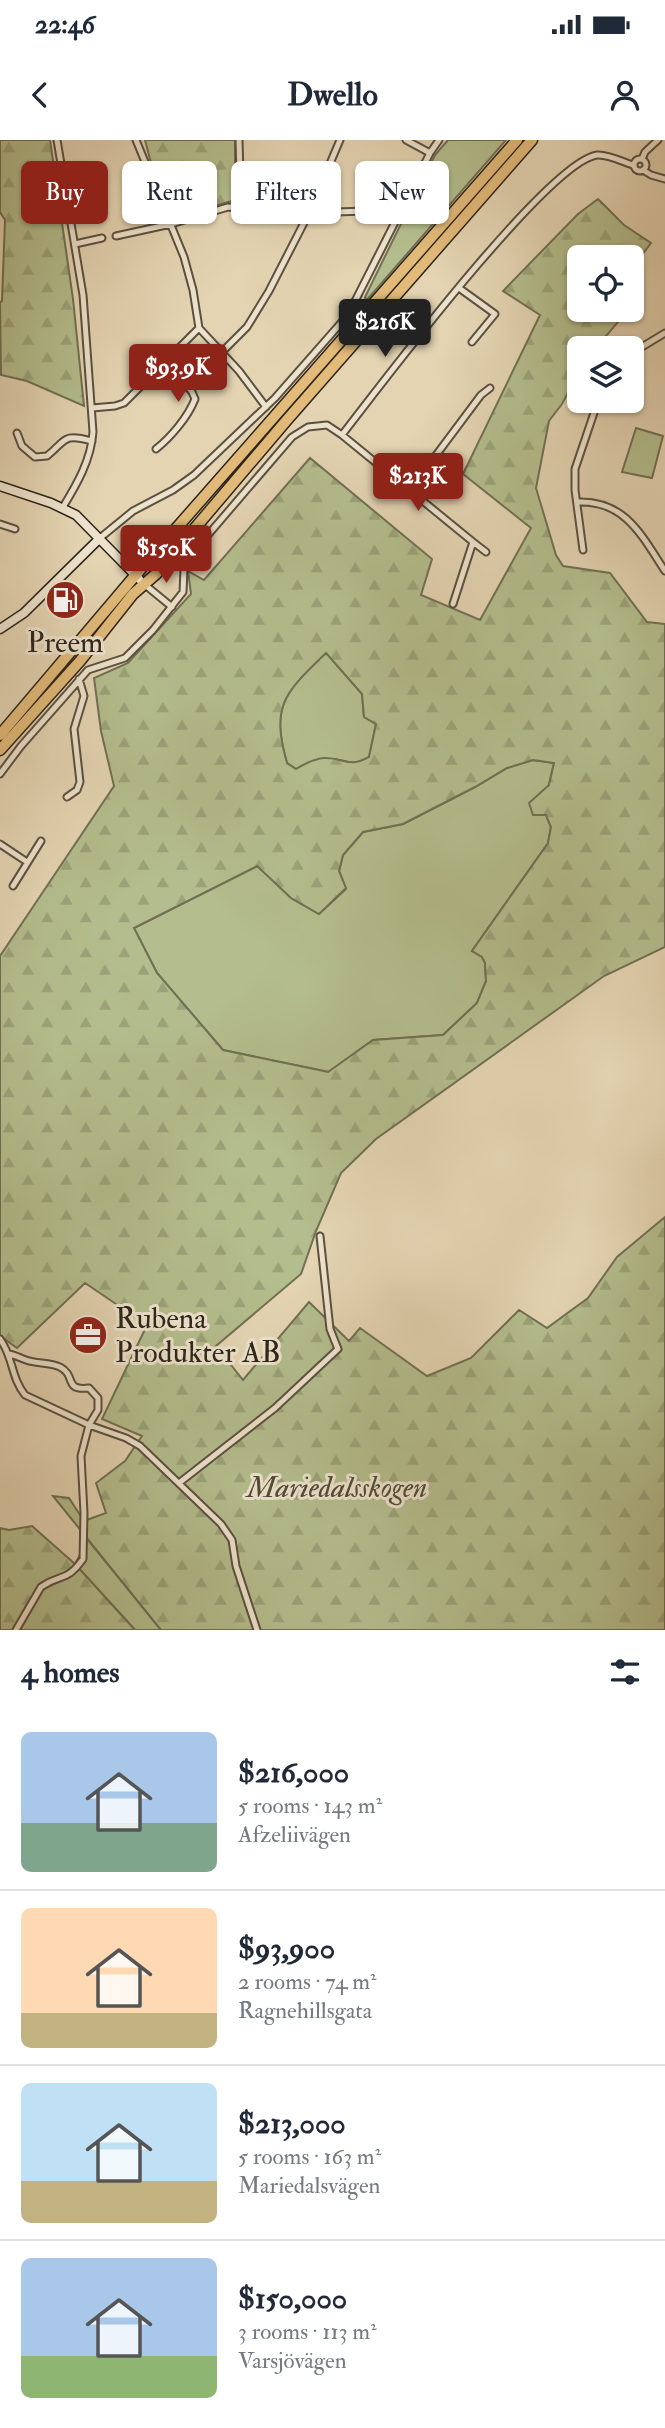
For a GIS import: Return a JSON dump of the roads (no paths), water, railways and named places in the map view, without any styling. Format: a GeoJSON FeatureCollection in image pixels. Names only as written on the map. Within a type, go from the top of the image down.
{"type":"FeatureCollection","features":[{"type":"Feature","properties":{"kind":"highway"},"geometry":{"type":"LineString","coordinates":[[0,735],[139,580],[517,140]]}},
{"type":"Feature","properties":{"kind":"highway"},"geometry":{"type":"LineString","coordinates":[[0,750],[79,661],[139,580],[156,574],[532,140]]}},
{"type":"Feature","properties":{"kind":"street"},"geometry":{"type":"LineString","coordinates":[[57,140],[87,335],[92,408],[92,441],[81,475],[63,507]]}},
{"type":"Feature","properties":{"kind":"street"},"geometry":{"type":"LineString","coordinates":[[136,140],[145,161]]}},
{"type":"Feature","properties":{"kind":"street"},"geometry":{"type":"LineString","coordinates":[[239,140],[240,161]]}},
{"type":"Feature","properties":{"kind":"street"},"geometry":{"type":"LineString","coordinates":[[331,161],[340,140]]}},
{"type":"Feature","properties":{"kind":"street"},"geometry":{"type":"LineString","coordinates":[[406,140],[430,153]]}},
{"type":"Feature","properties":{"kind":"street"},"geometry":{"type":"LineString","coordinates":[[426,161],[439,140]]}},
{"type":"Feature","properties":{"kind":"street"},"geometry":{"type":"LineString","coordinates":[[633,165],[635,161],[642,159],[658,140]]}},
{"type":"Feature","properties":{"kind":"street"},"geometry":{"type":"LineString","coordinates":[[342,435],[459,288],[521,216],[579,164],[599,155],[633,165],[637,171],[643,170],[665,179]]}},
{"type":"Feature","properties":{"kind":"street"},"geometry":{"type":"LineString","coordinates":[[642,159],[646,164],[643,170]]}},
{"type":"Feature","properties":{"kind":"street"},"geometry":{"type":"LineString","coordinates":[[116,236],[171,224],[190,279],[199,328],[239,371],[266,407]]}},
{"type":"Feature","properties":{"kind":"street"},"geometry":{"type":"LineString","coordinates":[[221,354],[256,314],[303,224]]}},
{"type":"Feature","properties":{"kind":"street"},"geometry":{"type":"LineString","coordinates":[[0,629],[24,613],[100,538],[133,511],[194,475],[266,407],[348,315],[394,224]]}},
{"type":"Feature","properties":{"kind":"street"},"geometry":{"type":"LineString","coordinates":[[75,244],[102,238]]}},
{"type":"Feature","properties":{"kind":"street"},"geometry":{"type":"LineString","coordinates":[[459,288],[495,314],[472,342]]}},
{"type":"Feature","properties":{"kind":"street"},"geometry":{"type":"LineString","coordinates":[[92,408],[119,406],[124,403],[199,328]]}},
{"type":"Feature","properties":{"kind":"street"},"geometry":{"type":"LineString","coordinates":[[644,346],[665,333]]}},
{"type":"Feature","properties":{"kind":"street"},"geometry":{"type":"LineString","coordinates":[[156,449],[165,442],[192,408],[195,400],[192,392],[166,361]]}},
{"type":"Feature","properties":{"kind":"street"},"geometry":{"type":"LineString","coordinates":[[410,490],[481,395],[490,388]]}},
{"type":"Feature","properties":{"kind":"street"},"geometry":{"type":"LineString","coordinates":[[583,550],[575,469],[594,413]]}},
{"type":"Feature","properties":{"kind":"street"},"geometry":{"type":"LineString","coordinates":[[0,774],[79,678],[88,670],[116,662],[132,653],[183,592],[184,569],[189,557],[292,437],[308,427],[327,425],[342,435],[486,552]]}},
{"type":"Feature","properties":{"kind":"street"},"geometry":{"type":"LineString","coordinates":[[17,433],[22,446],[35,457],[47,456],[62,441],[69,438],[92,441]]}},
{"type":"Feature","properties":{"kind":"street"},"geometry":{"type":"LineString","coordinates":[[0,486],[63,507],[76,515],[139,580],[172,607]]}},
{"type":"Feature","properties":{"kind":"street"},"geometry":{"type":"LineString","coordinates":[[578,502],[592,501],[614,508],[630,521],[665,571]]}},
{"type":"Feature","properties":{"kind":"street"},"geometry":{"type":"LineString","coordinates":[[0,524],[15,529]]}},
{"type":"Feature","properties":{"kind":"street"},"geometry":{"type":"LineString","coordinates":[[453,604],[474,542]]}},
{"type":"Feature","properties":{"kind":"street"},"geometry":{"type":"LineString","coordinates":[[67,797],[77,790],[80,782],[74,729],[84,696],[79,678]]}},
{"type":"Feature","properties":{"kind":"street"},"geometry":{"type":"LineString","coordinates":[[13,886],[41,841]]}},
{"type":"Feature","properties":{"kind":"street"},"geometry":{"type":"LineString","coordinates":[[0,844],[27,862]]}},
{"type":"Feature","properties":{"kind":"street"},"geometry":{"type":"LineString","coordinates":[[179,1483],[275,1408],[338,1349],[330,1329],[320,1236]]}},
{"type":"Feature","properties":{"kind":"street"},"geometry":{"type":"LineString","coordinates":[[0,1339],[9,1353],[19,1387],[25,1395],[140,1446],[221,1524],[232,1539],[236,1566],[257,1630]]}},
{"type":"Feature","properties":{"kind":"street"},"geometry":{"type":"LineString","coordinates":[[9,1353],[24,1360],[58,1366],[68,1374],[73,1386],[78,1389],[89,1388],[98,1398],[98,1410],[89,1425],[81,1456],[83,1559],[65,1578],[41,1587],[16,1630]]}},
{"type":"Feature","properties":{"kind":"place","name":"Preem"},"geometry":{"type":"Point","coordinates":[65,600]}},
{"type":"Feature","properties":{"kind":"place","name":"Rubena Produkter AB"},"geometry":{"type":"Point","coordinates":[88,1335]}},
{"type":"Feature","properties":{"kind":"park label","name":"Mariedalsskogen"},"geometry":{"type":"Point","coordinates":[337,1487]}}]}
